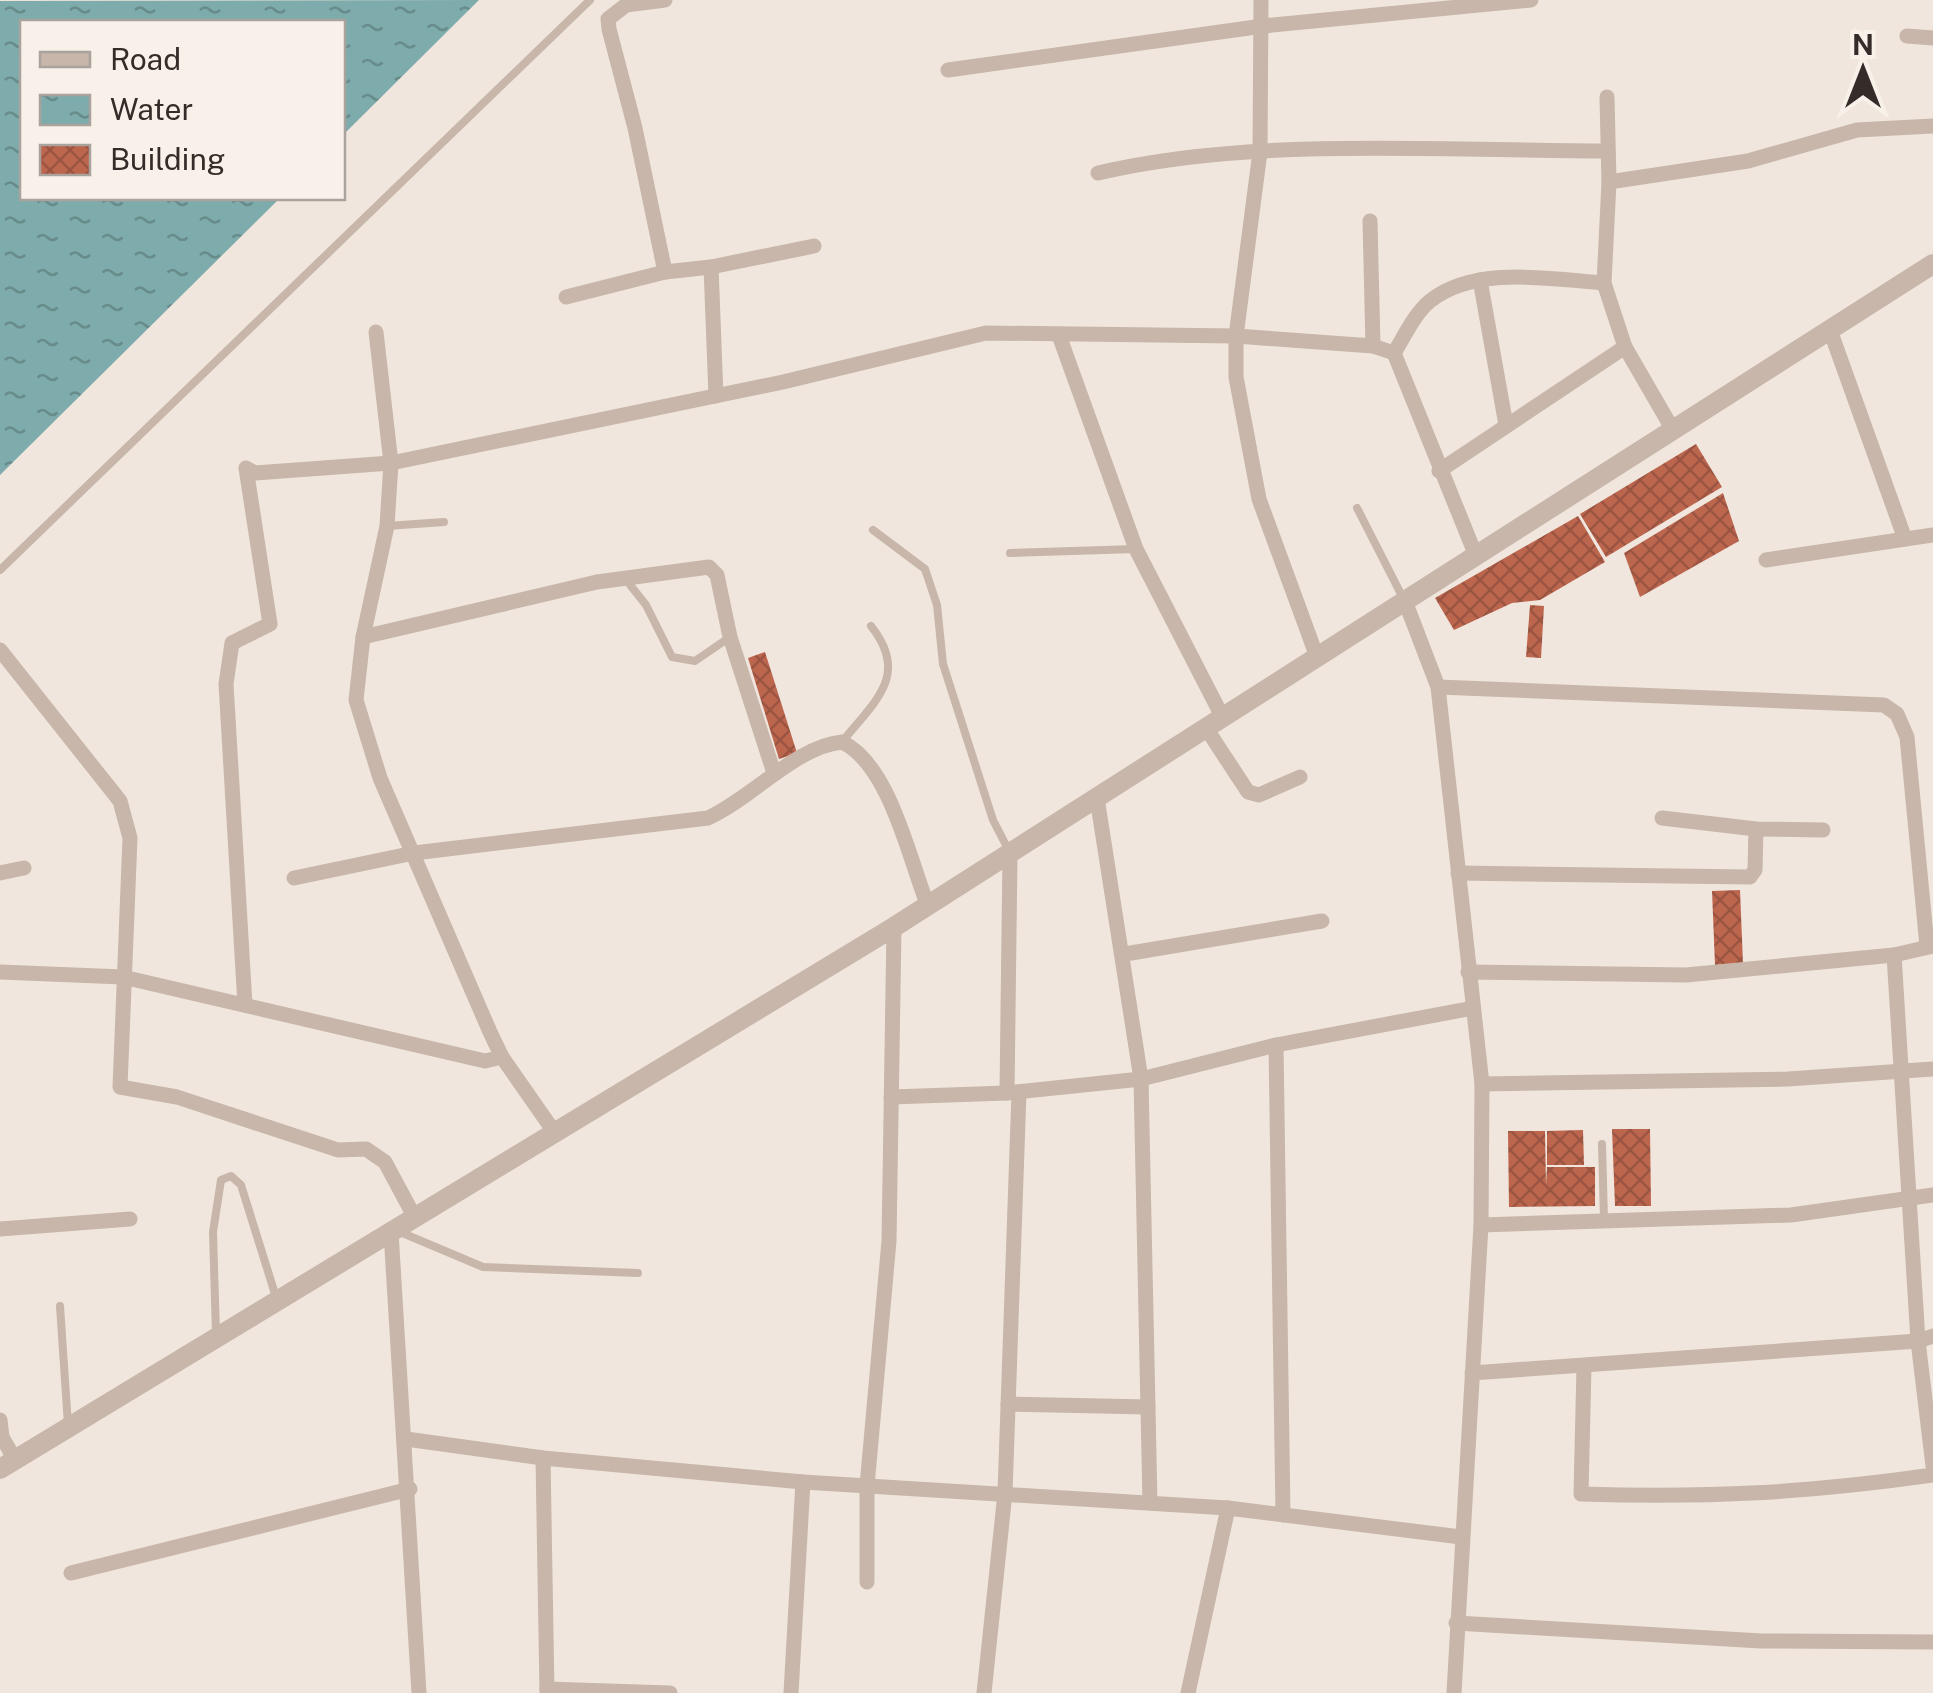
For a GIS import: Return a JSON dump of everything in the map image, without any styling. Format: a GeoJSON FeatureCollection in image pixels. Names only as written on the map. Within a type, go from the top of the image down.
{"type":"FeatureCollection","features":[{"type":"Feature","properties":{"kind":"street"},"geometry":{"type":"LineString","coordinates":[[665,0],[626,5],[608,19],[665,272]]}},
{"type":"Feature","properties":{"kind":"street"},"geometry":{"type":"LineString","coordinates":[[1261,0],[1260,152],[1236,336],[1236,378],[1259,499],[1317,657]]}},
{"type":"Feature","properties":{"kind":"street"},"geometry":{"type":"LineString","coordinates":[[948,70],[1263,26],[1531,0]]}},
{"type":"Feature","properties":{"kind":"street"},"geometry":{"type":"LineString","coordinates":[[1906,36],[1933,38]]}},
{"type":"Feature","properties":{"kind":"street"},"geometry":{"type":"LineString","coordinates":[[1606,97],[1609,182],[1604,283],[1625,347],[1673,430]]}},
{"type":"Feature","properties":{"kind":"street"},"geometry":{"type":"LineString","coordinates":[[1609,182],[1748,161],[1857,130],[1933,126]]}},
{"type":"Feature","properties":{"kind":"street"},"geometry":{"type":"LineString","coordinates":[[1098,173],[1158,159],[1260,152],[1606,151]]}},
{"type":"Feature","properties":{"kind":"street"},"geometry":{"type":"LineString","coordinates":[[1370,222],[1373,346]]}},
{"type":"Feature","properties":{"kind":"street"},"geometry":{"type":"LineString","coordinates":[[566,298],[665,272],[814,246]]}},
{"type":"Feature","properties":{"kind":"street"},"geometry":{"type":"LineString","coordinates":[[0,1420],[7,1465],[68,1424],[928,906],[1933,264]]}},
{"type":"Feature","properties":{"kind":"street"},"geometry":{"type":"LineString","coordinates":[[711,267],[716,396]]}},
{"type":"Feature","properties":{"kind":"street"},"geometry":{"type":"LineString","coordinates":[[1394,352],[1430,301],[1480,280],[1533,278],[1604,283]]}},
{"type":"Feature","properties":{"kind":"street"},"geometry":{"type":"LineString","coordinates":[[1480,280],[1506,425]]}},
{"type":"Feature","properties":{"kind":"street"},"geometry":{"type":"LineString","coordinates":[[1830,330],[1904,539]]}},
{"type":"Feature","properties":{"kind":"street"},"geometry":{"type":"LineString","coordinates":[[376,332],[390,463],[387,526],[362,637],[356,700],[380,778],[502,1057],[556,1132]]}},
{"type":"Feature","properties":{"kind":"street"},"geometry":{"type":"LineString","coordinates":[[245,1006],[226,684],[232,642],[265,629],[270,620],[246,468],[255,472],[390,463],[716,396],[986,334],[1060,338],[1236,336],[1373,346],[1394,352]]}},
{"type":"Feature","properties":{"kind":"street"},"geometry":{"type":"LineString","coordinates":[[1060,338],[1136,549],[1248,792],[1259,794],[1300,777]]}},
{"type":"Feature","properties":{"kind":"street"},"geometry":{"type":"LineString","coordinates":[[1438,471],[1625,347]]}},
{"type":"Feature","properties":{"kind":"street"},"geometry":{"type":"LineString","coordinates":[[1394,352],[1438,471],[1476,556]]}},
{"type":"Feature","properties":{"kind":"street"},"geometry":{"type":"LineString","coordinates":[[1766,560],[1933,535]]}},
{"type":"Feature","properties":{"kind":"street"},"geometry":{"type":"LineString","coordinates":[[362,637],[624,578],[709,567],[717,576],[730,638],[774,774]]}},
{"type":"Feature","properties":{"kind":"street"},"geometry":{"type":"LineString","coordinates":[[1405,601],[1438,687],[1482,1084],[1480,1225],[1454,1693]]}},
{"type":"Feature","properties":{"kind":"street"},"geometry":{"type":"LineString","coordinates":[[0,650],[120,801],[126,816],[130,838],[120,1087],[177,1097],[338,1150],[366,1149],[385,1162],[415,1218]]}},
{"type":"Feature","properties":{"kind":"street"},"geometry":{"type":"LineString","coordinates":[[1438,687],[1884,705],[1897,714],[1907,736],[1930,946],[1894,955],[1686,975],[1468,972]]}},
{"type":"Feature","properties":{"kind":"street"},"geometry":{"type":"LineString","coordinates":[[294,878],[414,853],[708,818],[742,803],[774,774],[828,743],[842,742],[867,762],[886,792],[928,906]]}},
{"type":"Feature","properties":{"kind":"street"},"geometry":{"type":"LineString","coordinates":[[1098,798],[1125,954],[1141,1079],[1150,1503]]}},
{"type":"Feature","properties":{"kind":"street"},"geometry":{"type":"LineString","coordinates":[[1662,818],[1822,830]]}},
{"type":"Feature","properties":{"kind":"street"},"geometry":{"type":"LineString","coordinates":[[1458,873],[1750,877],[1756,870],[1756,828]]}},
{"type":"Feature","properties":{"kind":"street"},"geometry":{"type":"LineString","coordinates":[[984,1693],[1005,1493],[1008,1404],[1013,1093],[1010,854]]}},
{"type":"Feature","properties":{"kind":"street"},"geometry":{"type":"LineString","coordinates":[[0,874],[24,868]]}},
{"type":"Feature","properties":{"kind":"street"},"geometry":{"type":"LineString","coordinates":[[1125,954],[1322,920]]}},
{"type":"Feature","properties":{"kind":"street"},"geometry":{"type":"LineString","coordinates":[[867,1582],[867,1486],[889,1240],[894,927]]}},
{"type":"Feature","properties":{"kind":"street"},"geometry":{"type":"LineString","coordinates":[[1894,955],[1908,1199],[1925,1338],[1933,1466]]}},
{"type":"Feature","properties":{"kind":"street"},"geometry":{"type":"LineString","coordinates":[[0,972],[123,977],[485,1061],[502,1057]]}},
{"type":"Feature","properties":{"kind":"street"},"geometry":{"type":"LineString","coordinates":[[892,1097],[1013,1093],[1141,1079],[1276,1045],[1473,1008]]}},
{"type":"Feature","properties":{"kind":"street"},"geometry":{"type":"LineString","coordinates":[[1276,1045],[1283,1515]]}},
{"type":"Feature","properties":{"kind":"street"},"geometry":{"type":"LineString","coordinates":[[1482,1084],[1902,1074],[1933,1068]]}},
{"type":"Feature","properties":{"kind":"street"},"geometry":{"type":"LineString","coordinates":[[1480,1225],[1791,1215],[1933,1195]]}},
{"type":"Feature","properties":{"kind":"street"},"geometry":{"type":"LineString","coordinates":[[0,1229],[130,1219]]}},
{"type":"Feature","properties":{"kind":"street"},"geometry":{"type":"LineString","coordinates":[[393,1231],[419,1693]]}},
{"type":"Feature","properties":{"kind":"street"},"geometry":{"type":"LineString","coordinates":[[1472,1373],[1925,1338]]}},
{"type":"Feature","properties":{"kind":"street"},"geometry":{"type":"LineString","coordinates":[[1584,1366],[1581,1494],[1706,1498],[1776,1494],[1933,1475]]}},
{"type":"Feature","properties":{"kind":"street"},"geometry":{"type":"LineString","coordinates":[[1008,1404],[1148,1407]]}},
{"type":"Feature","properties":{"kind":"street"},"geometry":{"type":"LineString","coordinates":[[406,1439],[543,1458],[803,1482],[1228,1508],[1461,1537]]}},
{"type":"Feature","properties":{"kind":"street"},"geometry":{"type":"LineString","coordinates":[[543,1458],[547,1691],[670,1693]]}},
{"type":"Feature","properties":{"kind":"street"},"geometry":{"type":"LineString","coordinates":[[791,1693],[803,1482]]}},
{"type":"Feature","properties":{"kind":"street"},"geometry":{"type":"LineString","coordinates":[[71,1573],[410,1489]]}},
{"type":"Feature","properties":{"kind":"street"},"geometry":{"type":"LineString","coordinates":[[1188,1693],[1228,1508]]}},
{"type":"Feature","properties":{"kind":"street"},"geometry":{"type":"LineString","coordinates":[[1456,1623],[1761,1641],[1933,1642]]}},
{"type":"Feature","properties":{"kind":"lane"},"geometry":{"type":"LineString","coordinates":[[0,570],[590,0]]}},
{"type":"Feature","properties":{"kind":"lane"},"geometry":{"type":"LineString","coordinates":[[1357,508],[1405,601]]}},
{"type":"Feature","properties":{"kind":"lane"},"geometry":{"type":"LineString","coordinates":[[387,526],[444,522]]}},
{"type":"Feature","properties":{"kind":"lane"},"geometry":{"type":"LineString","coordinates":[[873,530],[926,569],[937,605],[943,664],[993,820],[1010,854]]}},
{"type":"Feature","properties":{"kind":"lane"},"geometry":{"type":"LineString","coordinates":[[1010,552],[1136,549]]}},
{"type":"Feature","properties":{"kind":"lane"},"geometry":{"type":"LineString","coordinates":[[624,578],[646,605],[672,657],[694,661],[730,638]]}},
{"type":"Feature","properties":{"kind":"lane"},"geometry":{"type":"LineString","coordinates":[[842,742],[881,693],[890,671],[890,654],[871,626]]}},
{"type":"Feature","properties":{"kind":"lane"},"geometry":{"type":"LineString","coordinates":[[1602,1144],[1604,1221]]}},
{"type":"Feature","properties":{"kind":"lane"},"geometry":{"type":"LineString","coordinates":[[216,1338],[213,1232],[221,1180],[231,1176],[241,1185],[278,1301]]}},
{"type":"Feature","properties":{"kind":"lane"},"geometry":{"type":"LineString","coordinates":[[393,1231],[483,1267],[638,1273]]}},
{"type":"Feature","properties":{"kind":"lane"},"geometry":{"type":"LineString","coordinates":[[60,1306],[68,1424]]}},
{"type":"Feature","properties":{"kind":"water"},"geometry":{"type":"Polygon","coordinates":[[[479,0],[345,133],[345,20],[20,20],[20,200],[278,200],[0,475],[0,1],[479,0]]]}},
{"type":"Feature","properties":{"kind":"building"},"geometry":{"type":"Polygon","coordinates":[[[1696,444],[1722,487],[1606,557],[1580,514],[1696,444]]]}},
{"type":"Feature","properties":{"kind":"building"},"geometry":{"type":"Polygon","coordinates":[[[1723,493],[1739,541],[1640,597],[1624,553],[1723,493]]]}},
{"type":"Feature","properties":{"kind":"building"},"geometry":{"type":"Polygon","coordinates":[[[1578,516],[1605,562],[1540,600],[1512,603],[1454,630],[1435,598],[1578,516]]]}},
{"type":"Feature","properties":{"kind":"building"},"geometry":{"type":"Polygon","coordinates":[[[1530,605],[1544,606],[1541,658],[1526,657],[1530,605]]]}},
{"type":"Feature","properties":{"kind":"building"},"geometry":{"type":"Polygon","coordinates":[[[765,652],[797,753],[779,759],[748,658],[765,652]]]}},
{"type":"Feature","properties":{"kind":"building"},"geometry":{"type":"Polygon","coordinates":[[[1740,890],[1743,964],[1715,965],[1712,891],[1740,890]]]}},
{"type":"Feature","properties":{"kind":"building"},"geometry":{"type":"Polygon","coordinates":[[[1612,1129],[1650,1129],[1651,1206],[1615,1206],[1612,1129]]]}},
{"type":"Feature","properties":{"kind":"building"},"geometry":{"type":"Polygon","coordinates":[[[1583,1130],[1584,1165],[1547,1165],[1547,1131],[1583,1130]]]}},
{"type":"Feature","properties":{"kind":"building"},"geometry":{"type":"Polygon","coordinates":[[[1508,1131],[1545,1131],[1546,1185],[1547,1167],[1595,1167],[1595,1206],[1509,1207],[1508,1131]]]}}]}
